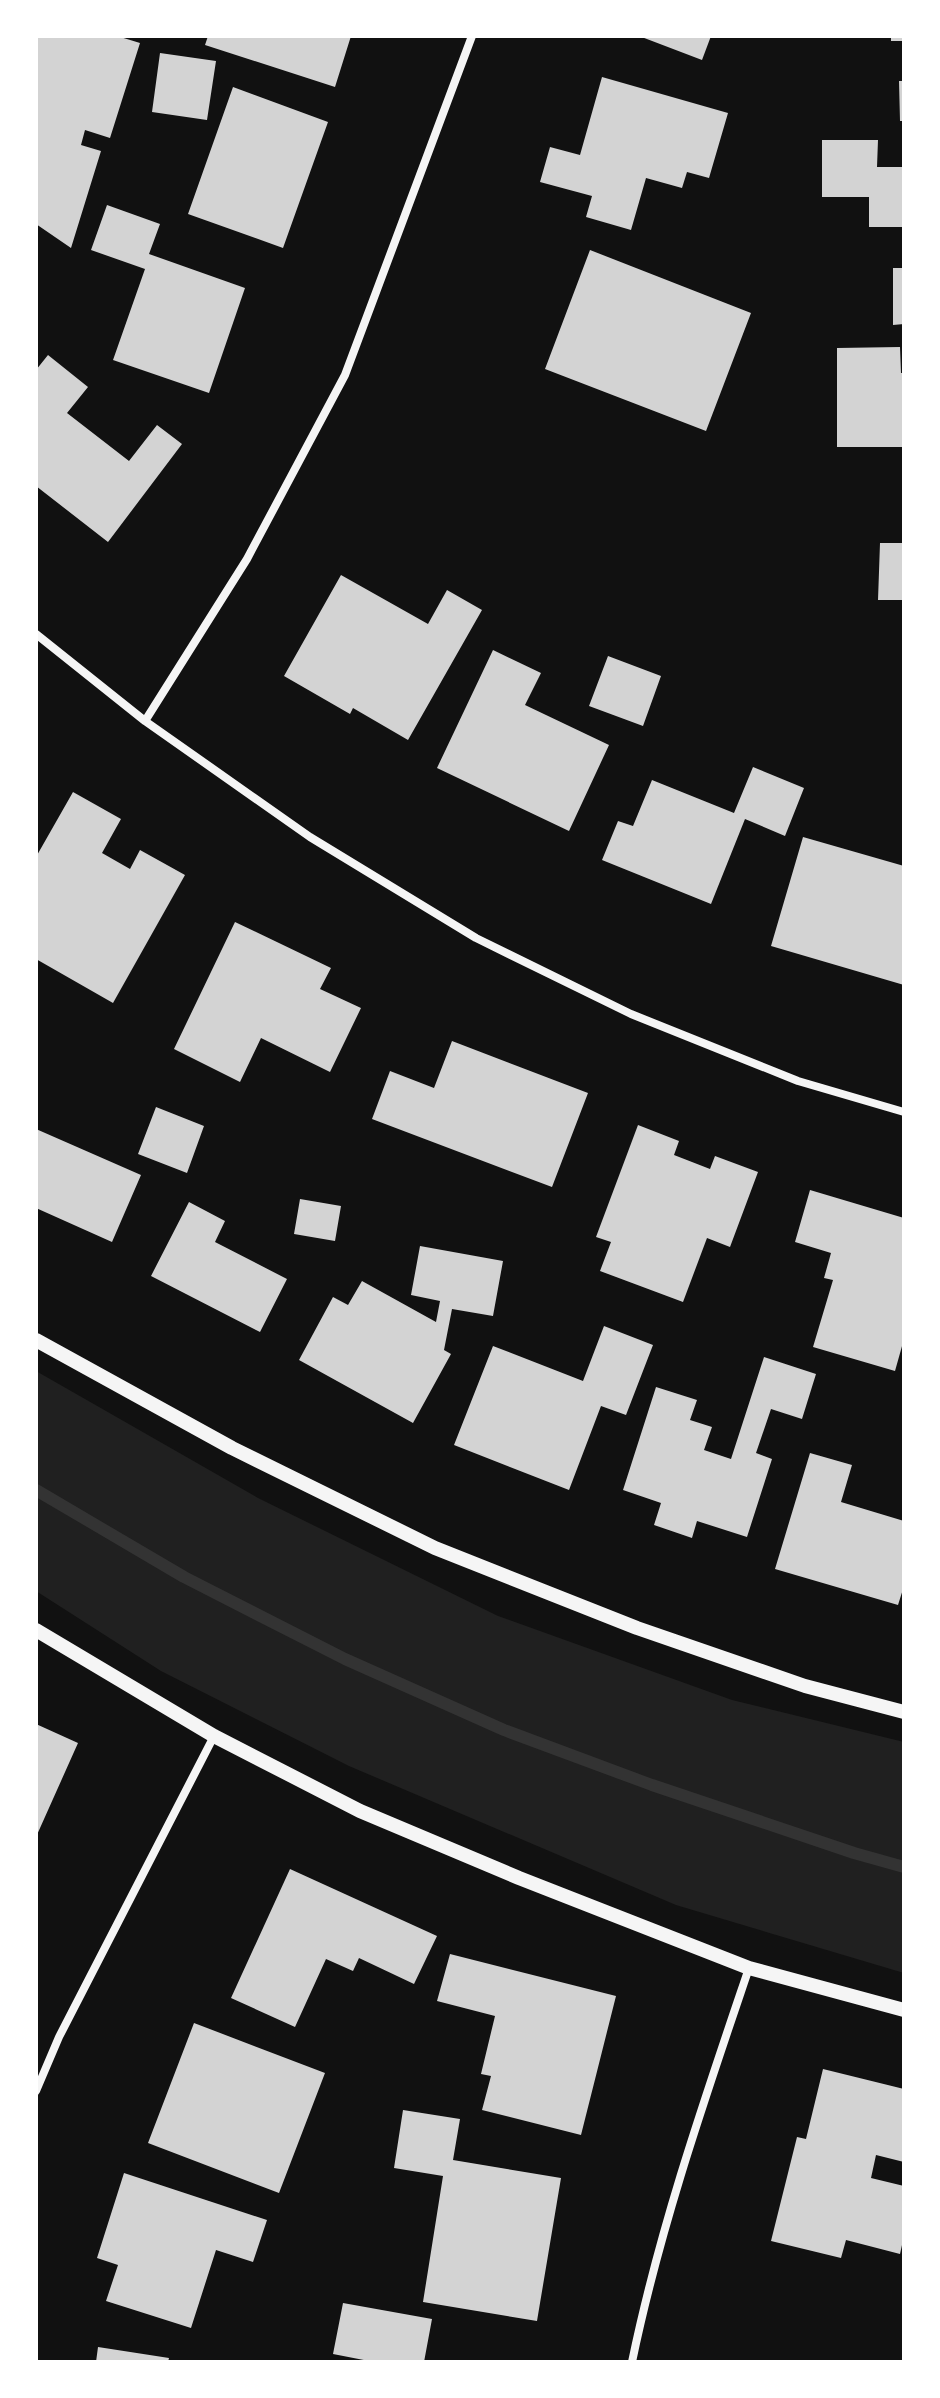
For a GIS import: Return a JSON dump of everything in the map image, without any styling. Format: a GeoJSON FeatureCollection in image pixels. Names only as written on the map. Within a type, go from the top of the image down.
{"type":"FeatureCollection","features":[{"type":"Feature","properties":{"kind":"street"},"geometry":{"type":"LineString","coordinates":[[145,721],[247,559],[345,375],[472,36]]}},
{"type":"Feature","properties":{"kind":"street"},"geometry":{"type":"LineString","coordinates":[[36,634],[145,721],[310,837],[476,938],[631,1014],[798,1081],[904,1112]]}},
{"type":"Feature","properties":{"kind":"street"},"geometry":{"type":"LineString","coordinates":[[36,1340],[232,1448],[435,1548],[637,1628],[805,1686],[904,1712]]}},
{"type":"Feature","properties":{"kind":"street"},"geometry":{"type":"LineString","coordinates":[[36,1630],[214,1736],[360,1811],[519,1878],[749,1968],[904,2010]]}},
{"type":"Feature","properties":{"kind":"street"},"geometry":{"type":"LineString","coordinates":[[36,2091],[59,2037],[214,1736]]}},
{"type":"Feature","properties":{"kind":"street"},"geometry":{"type":"LineString","coordinates":[[632,2362],[684,2158],[749,1968]]}},
{"type":"Feature","properties":{"kind":"shaded area"},"geometry":{"type":"Polygon","coordinates":[[[36,1371],[258,1498],[498,1616],[732,1700],[904,1742],[904,1973],[676,1905],[349,1766],[161,1671],[36,1591],[36,1371]]]}},
{"type":"Feature","properties":{"kind":"building"},"geometry":{"type":"Polygon","coordinates":[[[36,36],[117,36],[140,43],[110,138],[85,130],[81,145],[101,151],[71,248],[36,224],[36,36]]]}},
{"type":"Feature","properties":{"kind":"building"},"geometry":{"type":"Polygon","coordinates":[[[208,36],[351,36],[335,87],[205,45],[208,36]]]}},
{"type":"Feature","properties":{"kind":"building"},"geometry":{"type":"Polygon","coordinates":[[[639,36],[711,36],[702,60],[639,36]]]}},
{"type":"Feature","properties":{"kind":"building"},"geometry":{"type":"Polygon","coordinates":[[[891,36],[904,36],[904,41],[891,41],[891,36]]]}},
{"type":"Feature","properties":{"kind":"building"},"geometry":{"type":"Polygon","coordinates":[[[160,53],[216,61],[207,120],[152,112],[160,53]]]}},
{"type":"Feature","properties":{"kind":"building"},"geometry":{"type":"Polygon","coordinates":[[[602,77],[728,113],[709,178],[687,172],[682,188],[646,178],[631,230],[586,217],[592,196],[540,182],[550,147],[580,155],[602,77]]]}},
{"type":"Feature","properties":{"kind":"building"},"geometry":{"type":"Polygon","coordinates":[[[899,81],[904,81],[904,121],[900,121],[899,81]]]}},
{"type":"Feature","properties":{"kind":"building"},"geometry":{"type":"Polygon","coordinates":[[[233,87],[328,122],[283,248],[188,214],[233,87]]]}},
{"type":"Feature","properties":{"kind":"building"},"geometry":{"type":"Polygon","coordinates":[[[822,140],[878,140],[877,167],[904,167],[904,227],[869,227],[869,197],[822,197],[822,140]]]}},
{"type":"Feature","properties":{"kind":"building"},"geometry":{"type":"Polygon","coordinates":[[[107,205],[160,224],[149,254],[245,288],[209,393],[113,360],[145,269],[91,250],[107,205]]]}},
{"type":"Feature","properties":{"kind":"building"},"geometry":{"type":"Polygon","coordinates":[[[590,250],[751,313],[706,431],[545,369],[590,250]]]}},
{"type":"Feature","properties":{"kind":"building"},"geometry":{"type":"Polygon","coordinates":[[[893,268],[904,268],[904,324],[893,325],[893,268]]]}},
{"type":"Feature","properties":{"kind":"building"},"geometry":{"type":"Polygon","coordinates":[[[900,347],[901,373],[904,373],[904,447],[837,447],[837,348],[900,347]]]}},
{"type":"Feature","properties":{"kind":"building"},"geometry":{"type":"Polygon","coordinates":[[[48,355],[88,387],[67,413],[129,461],[157,425],[182,444],[108,542],[36,486],[36,370],[48,355]]]}},
{"type":"Feature","properties":{"kind":"building"},"geometry":{"type":"Polygon","coordinates":[[[880,543],[904,543],[904,600],[878,600],[880,543]]]}},
{"type":"Feature","properties":{"kind":"building"},"geometry":{"type":"Polygon","coordinates":[[[341,575],[428,624],[447,590],[482,610],[408,740],[353,708],[350,714],[284,676],[341,575]]]}},
{"type":"Feature","properties":{"kind":"building"},"geometry":{"type":"Polygon","coordinates":[[[493,650],[541,673],[525,705],[609,745],[569,831],[437,768],[493,650]]]}},
{"type":"Feature","properties":{"kind":"building"},"geometry":{"type":"Polygon","coordinates":[[[608,656],[661,676],[643,726],[589,706],[608,656]]]}},
{"type":"Feature","properties":{"kind":"building"},"geometry":{"type":"Polygon","coordinates":[[[753,767],[804,788],[785,836],[745,819],[711,904],[602,860],[618,821],[633,826],[652,780],[734,813],[753,767]]]}},
{"type":"Feature","properties":{"kind":"building"},"geometry":{"type":"Polygon","coordinates":[[[73,792],[121,819],[102,853],[130,869],[140,850],[185,875],[113,1003],[36,959],[36,857],[73,792]]]}},
{"type":"Feature","properties":{"kind":"building"},"geometry":{"type":"Polygon","coordinates":[[[803,837],[904,866],[904,985],[771,946],[803,837]]]}},
{"type":"Feature","properties":{"kind":"building"},"geometry":{"type":"Polygon","coordinates":[[[235,922],[331,968],[320,989],[361,1008],[330,1072],[261,1038],[240,1082],[174,1049],[235,922]]]}},
{"type":"Feature","properties":{"kind":"building"},"geometry":{"type":"Polygon","coordinates":[[[452,1041],[588,1093],[552,1187],[372,1119],[390,1071],[434,1088],[452,1041]]]}},
{"type":"Feature","properties":{"kind":"building"},"geometry":{"type":"Polygon","coordinates":[[[156,1107],[204,1126],[187,1173],[138,1154],[156,1107]]]}},
{"type":"Feature","properties":{"kind":"building"},"geometry":{"type":"Polygon","coordinates":[[[638,1125],[679,1141],[674,1155],[710,1169],[715,1156],[758,1172],[730,1247],[707,1238],[683,1302],[600,1271],[611,1242],[596,1237],[638,1125]]]}},
{"type":"Feature","properties":{"kind":"building"},"geometry":{"type":"Polygon","coordinates":[[[36,1129],[141,1175],[112,1242],[36,1208],[36,1129]]]}},
{"type":"Feature","properties":{"kind":"building"},"geometry":{"type":"Polygon","coordinates":[[[810,1190],[904,1218],[904,1339],[895,1371],[813,1347],[833,1280],[824,1278],[831,1253],[795,1242],[810,1190]]]}},
{"type":"Feature","properties":{"kind":"building"},"geometry":{"type":"Polygon","coordinates":[[[300,1199],[341,1206],[335,1241],[294,1234],[300,1199]]]}},
{"type":"Feature","properties":{"kind":"building"},"geometry":{"type":"Polygon","coordinates":[[[189,1202],[225,1221],[215,1242],[287,1279],[260,1332],[151,1276],[189,1202]]]}},
{"type":"Feature","properties":{"kind":"building"},"geometry":{"type":"Polygon","coordinates":[[[420,1246],[503,1261],[493,1316],[452,1309],[444,1350],[451,1354],[413,1423],[299,1360],[333,1297],[348,1305],[362,1281],[436,1322],[440,1301],[411,1295],[420,1246]]]}},
{"type":"Feature","properties":{"kind":"building"},"geometry":{"type":"Polygon","coordinates":[[[604,1326],[653,1345],[626,1415],[601,1406],[569,1490],[454,1445],[493,1346],[583,1381],[604,1326]]]}},
{"type":"Feature","properties":{"kind":"building"},"geometry":{"type":"Polygon","coordinates":[[[764,1357],[816,1374],[802,1419],[771,1409],[756,1453],[772,1459],[747,1537],[697,1521],[692,1538],[654,1525],[661,1503],[623,1490],[656,1387],[697,1400],[690,1420],[712,1427],[704,1450],[731,1459],[764,1357]]]}},
{"type":"Feature","properties":{"kind":"building"},"geometry":{"type":"Polygon","coordinates":[[[810,1453],[852,1465],[841,1502],[904,1521],[904,1586],[898,1605],[775,1569],[810,1453]]]}},
{"type":"Feature","properties":{"kind":"building"},"geometry":{"type":"Polygon","coordinates":[[[36,1724],[78,1743],[36,1837],[36,1724]]]}},
{"type":"Feature","properties":{"kind":"building"},"geometry":{"type":"Polygon","coordinates":[[[290,1869],[437,1936],[414,1984],[359,1958],[353,1971],[326,1959],[295,2027],[231,1998],[290,1869]]]}},
{"type":"Feature","properties":{"kind":"building"},"geometry":{"type":"Polygon","coordinates":[[[450,1954],[616,1996],[581,2135],[482,2110],[491,2076],[481,2074],[495,2016],[437,2001],[450,1954]]]}},
{"type":"Feature","properties":{"kind":"building"},"geometry":{"type":"Polygon","coordinates":[[[194,2023],[325,2073],[279,2193],[148,2143],[194,2023]]]}},
{"type":"Feature","properties":{"kind":"building"},"geometry":{"type":"Polygon","coordinates":[[[823,2069],[904,2089],[904,2162],[876,2155],[871,2178],[904,2186],[904,2236],[900,2254],[846,2240],[841,2258],[771,2241],[797,2137],[806,2139],[823,2069]]]}},
{"type":"Feature","properties":{"kind":"building"},"geometry":{"type":"Polygon","coordinates":[[[403,2110],[460,2119],[453,2160],[561,2178],[537,2321],[423,2302],[443,2176],[394,2168],[403,2110]]]}},
{"type":"Feature","properties":{"kind":"building"},"geometry":{"type":"Polygon","coordinates":[[[124,2173],[267,2220],[253,2262],[216,2250],[191,2328],[106,2301],[118,2265],[97,2258],[124,2173]]]}},
{"type":"Feature","properties":{"kind":"building"},"geometry":{"type":"Polygon","coordinates":[[[343,2303],[432,2319],[424,2362],[374,2362],[333,2354],[343,2303]]]}},
{"type":"Feature","properties":{"kind":"building"},"geometry":{"type":"Polygon","coordinates":[[[98,2347],[169,2358],[168,2362],[96,2362],[98,2347]]]}},
{"type":"Feature","properties":{"kind":"waterway"},"geometry":{"type":"LineString","coordinates":[[36,1490],[184,1577],[345,1659],[504,1730],[652,1785],[904,1867]]}}]}
